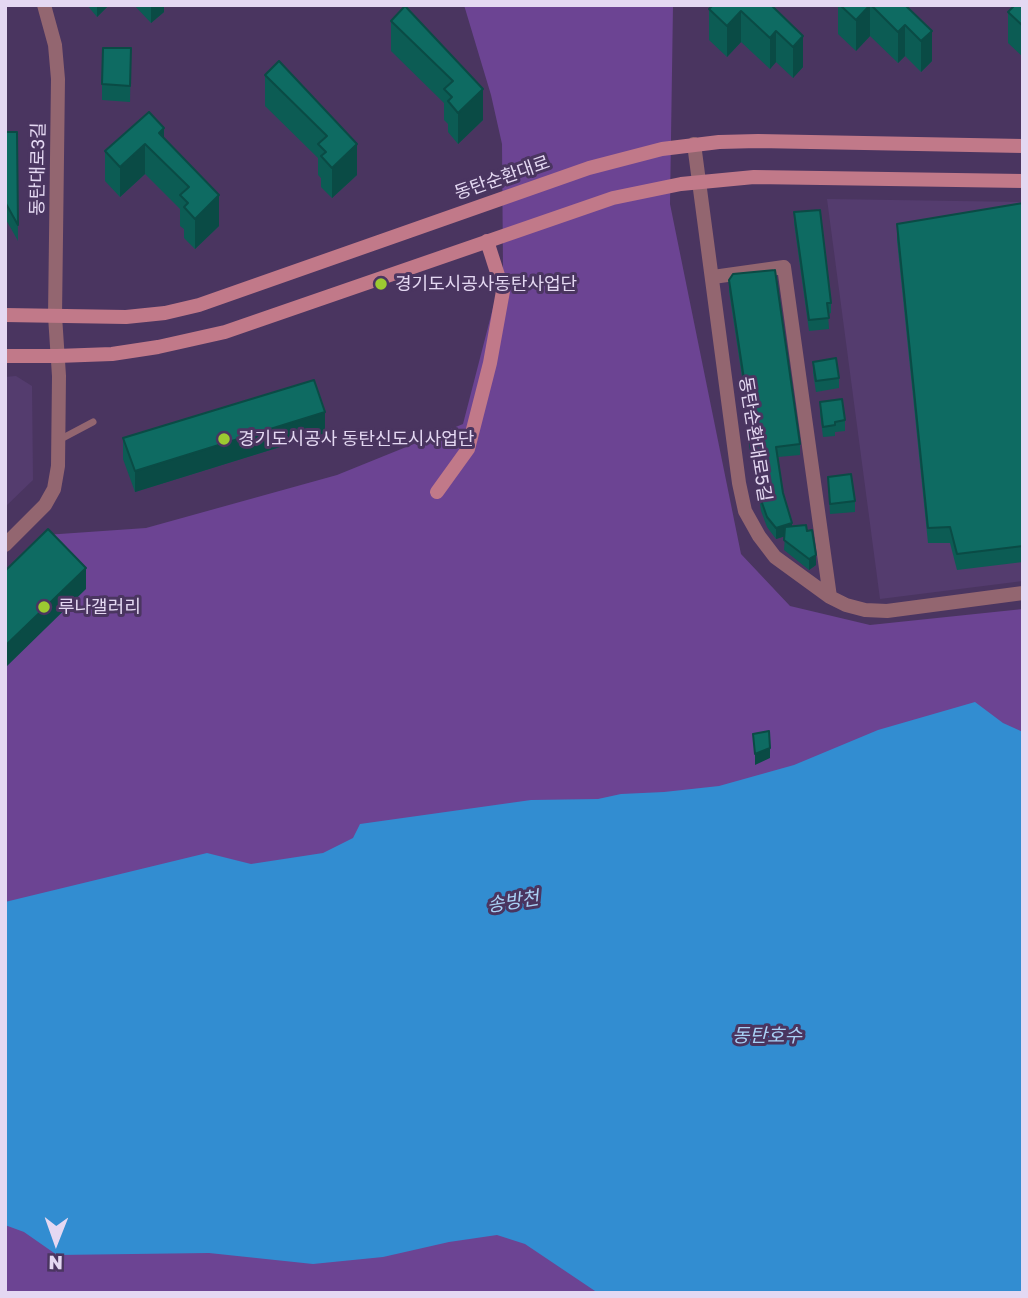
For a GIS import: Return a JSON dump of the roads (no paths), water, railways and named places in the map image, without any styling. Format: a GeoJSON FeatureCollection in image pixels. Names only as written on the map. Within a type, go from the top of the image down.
{"type":"FeatureCollection","features":[{"type":"Feature","properties":{"kind":"main road","name":"동탄순환대로"},"geometry":{"type":"LineString","coordinates":[[5,315],[125,317],[165,313],[199,305],[590,168],[662,149],[694,144],[758,141],[1023,146]]}},
{"type":"Feature","properties":{"kind":"main road"},"geometry":{"type":"LineString","coordinates":[[5,356],[111,354],[225,332],[613,198],[700,182],[754,177],[1023,181]]}},
{"type":"Feature","properties":{"kind":"main road"},"geometry":{"type":"LineString","coordinates":[[438,492],[468,449],[490,363],[503,291],[487,241]]}},
{"type":"Feature","properties":{"kind":"street","name":"동탄대로3길"},"geometry":{"type":"LineString","coordinates":[[5,545],[45,505],[54,489],[58,466],[55,316],[58,79],[55,45],[44,5]]}},
{"type":"Feature","properties":{"kind":"street","name":"동탄순환대로5길"},"geometry":{"type":"LineString","coordinates":[[694,144],[739,483],[745,511],[758,536],[775,557],[830,597],[865,610],[887,611],[1023,593]]}},
{"type":"Feature","properties":{"kind":"street"},"geometry":{"type":"LineString","coordinates":[[713,277],[784,267],[830,597]]}},
{"type":"Feature","properties":{"kind":"lane"},"geometry":{"type":"LineString","coordinates":[[58,440],[93,422]]}},
{"type":"Feature","properties":{"kind":"water","name":"동탄호수"},"geometry":{"type":"Polygon","coordinates":[[[975,702],[1003,723],[1023,732],[1023,1293],[598,1293],[525,1244],[497,1235],[449,1242],[383,1257],[313,1264],[209,1253],[57,1255],[24,1232],[5,1225],[5,902],[207,853],[251,864],[323,853],[353,838],[360,824],[531,800],[598,799],[621,794],[719,786],[794,765],[878,730],[975,702]]]}},
{"type":"Feature","properties":{"kind":"place","name":"경기도시공사동탄사업단"},"geometry":{"type":"Point","coordinates":[381,284]}},
{"type":"Feature","properties":{"kind":"place","name":"경기도시공사 동탄신도시사업단"},"geometry":{"type":"Point","coordinates":[224,439]}},
{"type":"Feature","properties":{"kind":"place","name":"루나갤러리"},"geometry":{"type":"Point","coordinates":[44,607]}},
{"type":"Feature","properties":{"kind":"water label","name":"송방천"},"geometry":{"type":"Point","coordinates":[513,902]}}]}
